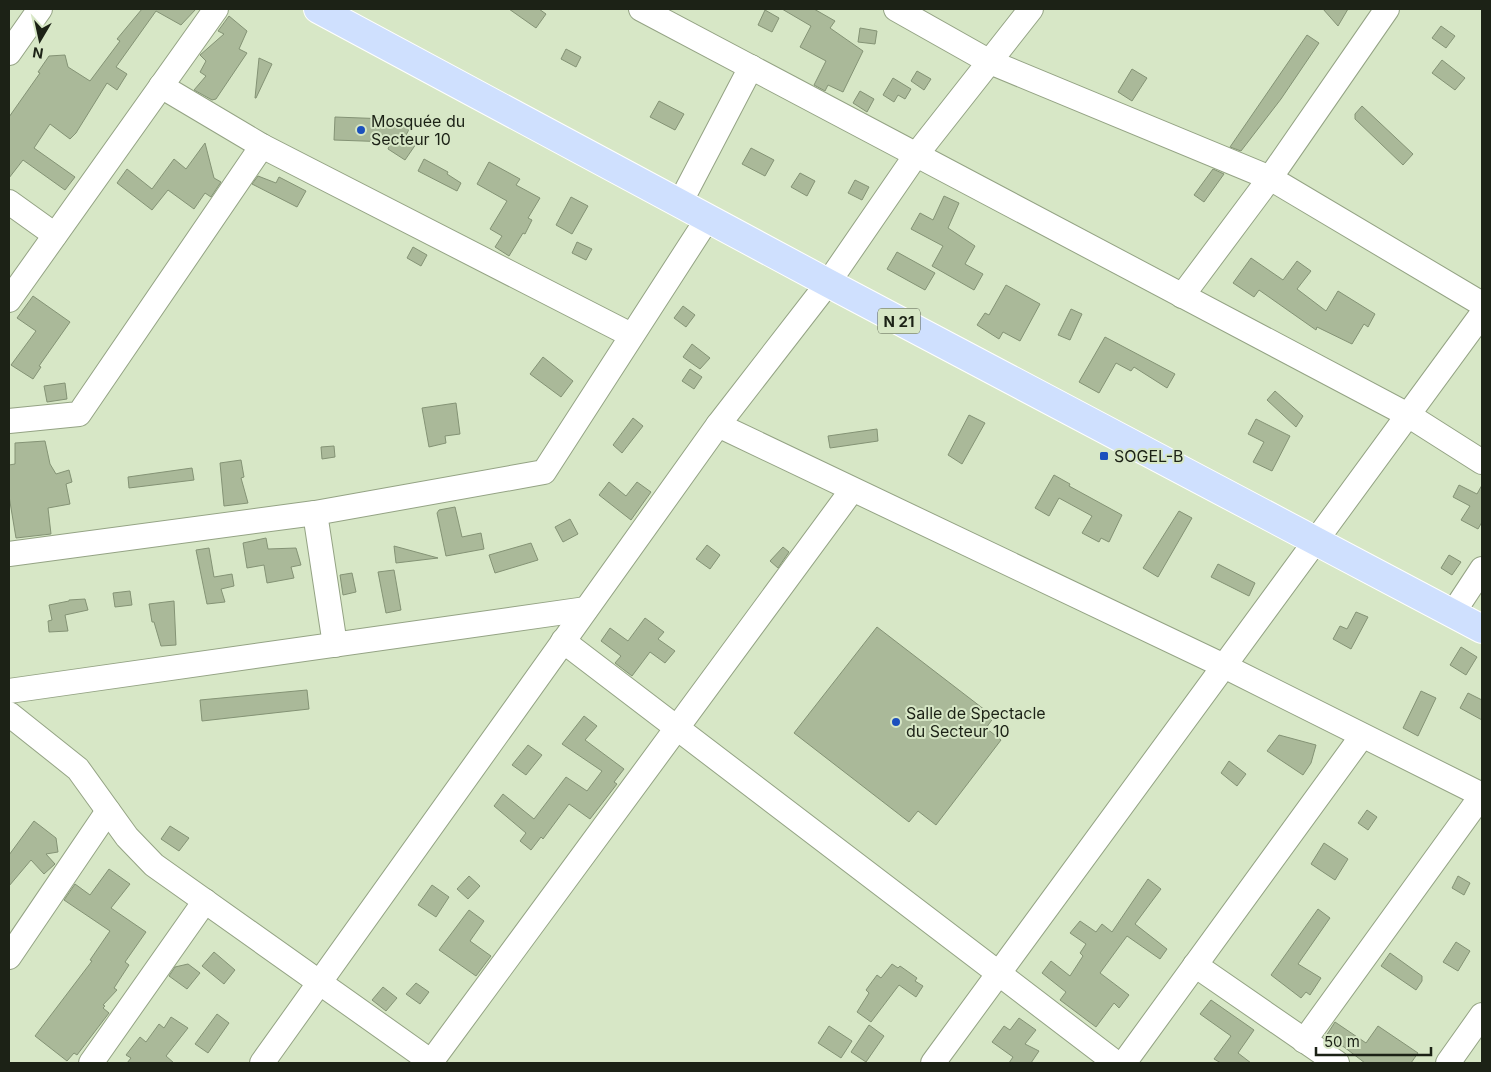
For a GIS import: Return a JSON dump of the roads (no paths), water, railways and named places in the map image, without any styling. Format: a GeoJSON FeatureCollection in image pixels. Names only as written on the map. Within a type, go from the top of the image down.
{"type":"FeatureCollection","features":[{"type":"Feature","properties":{"kind":"main road","name":"N 21"},"geometry":{"type":"LineString","coordinates":[[318,9],[828,283],[1482,630]]}},
{"type":"Feature","properties":{"kind":"street"},"geometry":{"type":"LineString","coordinates":[[9,52],[40,9]]}},
{"type":"Feature","properties":{"kind":"street"},"geometry":{"type":"LineString","coordinates":[[9,300],[216,9]]}},
{"type":"Feature","properties":{"kind":"street"},"geometry":{"type":"LineString","coordinates":[[641,9],[1408,415],[1482,462]]}},
{"type":"Feature","properties":{"kind":"street"},"geometry":{"type":"LineString","coordinates":[[896,9],[990,62],[1270,178],[1482,304]]}},
{"type":"Feature","properties":{"kind":"street"},"geometry":{"type":"LineString","coordinates":[[262,1063],[718,425],[828,283],[916,155],[1031,9]]}},
{"type":"Feature","properties":{"kind":"street"},"geometry":{"type":"LineString","coordinates":[[1182,296],[1270,178],[1387,9]]}},
{"type":"Feature","properties":{"kind":"street"},"geometry":{"type":"LineString","coordinates":[[680,203],[751,67]]}},
{"type":"Feature","properties":{"kind":"street"},"geometry":{"type":"LineString","coordinates":[[161,86],[262,146],[630,335]]}},
{"type":"Feature","properties":{"kind":"street"},"geometry":{"type":"LineString","coordinates":[[9,421],[79,414],[262,146]]}},
{"type":"Feature","properties":{"kind":"street"},"geometry":{"type":"LineString","coordinates":[[9,202],[55,235]]}},
{"type":"Feature","properties":{"kind":"street"},"geometry":{"type":"LineString","coordinates":[[9,554],[315,513],[544,472],[630,335],[708,218]]}},
{"type":"Feature","properties":{"kind":"street"},"geometry":{"type":"LineString","coordinates":[[933,1063],[1482,314]]}},
{"type":"Feature","properties":{"kind":"street"},"geometry":{"type":"LineString","coordinates":[[718,425],[1224,666],[1482,795],[1304,1040]]}},
{"type":"Feature","properties":{"kind":"street"},"geometry":{"type":"LineString","coordinates":[[9,714],[50,744],[78,769],[127,837],[154,865],[432,1063],[852,490]]}},
{"type":"Feature","properties":{"kind":"street"},"geometry":{"type":"LineString","coordinates":[[315,513],[335,645]]}},
{"type":"Feature","properties":{"kind":"street"},"geometry":{"type":"LineString","coordinates":[[1453,613],[1482,569]]}},
{"type":"Feature","properties":{"kind":"street"},"geometry":{"type":"LineString","coordinates":[[9,691],[586,609]]}},
{"type":"Feature","properties":{"kind":"street"},"geometry":{"type":"LineString","coordinates":[[563,641],[1116,1063]]}},
{"type":"Feature","properties":{"kind":"street"},"geometry":{"type":"LineString","coordinates":[[1124,1063],[1362,736]]}},
{"type":"Feature","properties":{"kind":"street"},"geometry":{"type":"LineString","coordinates":[[12,946],[108,811]]}},
{"type":"Feature","properties":{"kind":"street"},"geometry":{"type":"LineString","coordinates":[[91,1063],[206,901]]}},
{"type":"Feature","properties":{"kind":"street"},"geometry":{"type":"LineString","coordinates":[[1195,965],[1337,1063]]}},
{"type":"Feature","properties":{"kind":"street"},"geometry":{"type":"LineString","coordinates":[[1448,1063],[1482,1015]]}},
{"type":"Feature","properties":{"kind":"place","name":"Mosquée du Secteur 10"},"geometry":{"type":"Point","coordinates":[361,130]}},
{"type":"Feature","properties":{"kind":"place","name":"SOGEL-B"},"geometry":{"type":"Point","coordinates":[1104,456]}},
{"type":"Feature","properties":{"kind":"place","name":"Salle de Spectacle du Secteur 10"},"geometry":{"type":"Point","coordinates":[896,722]}}]}
